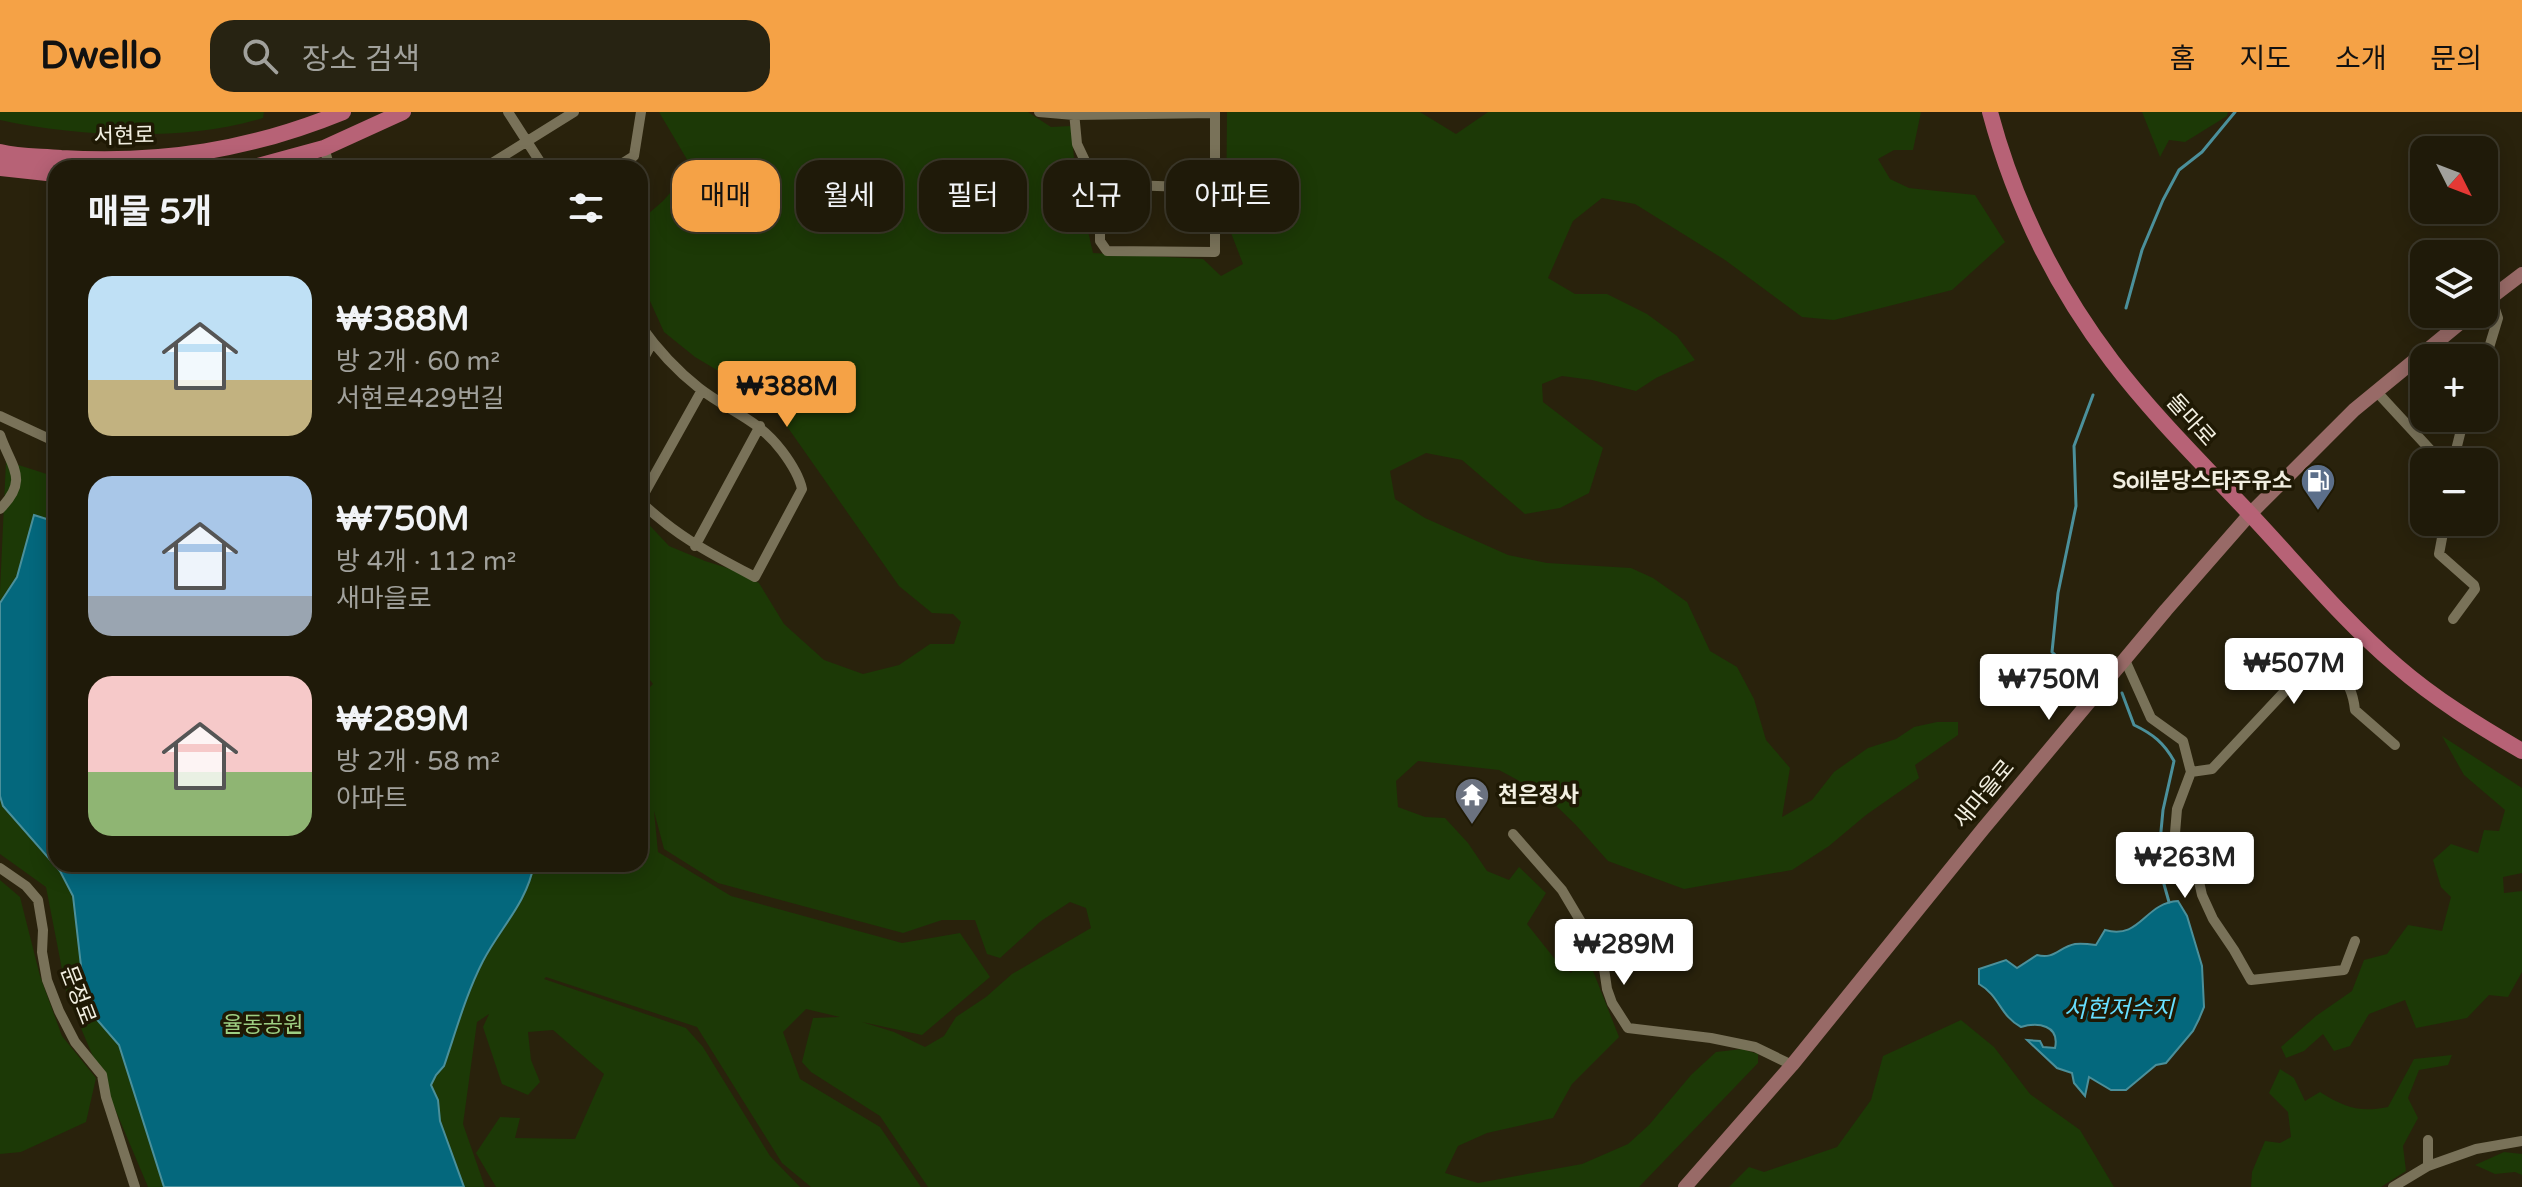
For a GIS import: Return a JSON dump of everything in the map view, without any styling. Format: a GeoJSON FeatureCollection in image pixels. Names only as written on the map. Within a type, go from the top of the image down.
{"type":"FeatureCollection","features":[{"type":"Feature","properties":{"kind":"main road","name":"서현로"},"geometry":{"type":"LineString","coordinates":[[0,152],[90,159],[151,159],[203,153],[304,128],[343,112]]}},
{"type":"Feature","properties":{"kind":"main road"},"geometry":{"type":"LineString","coordinates":[[282,160],[317,151],[403,112]]}},
{"type":"Feature","properties":{"kind":"main road","name":"돌마로"},"geometry":{"type":"LineString","coordinates":[[1990,112],[2008,171],[2036,240],[2083,321],[2144,400],[2321,592],[2397,666],[2446,703],[2522,751]]}},
{"type":"Feature","properties":{"kind":"main road"},"geometry":{"type":"LineString","coordinates":[[0,168],[48,173]]}},
{"type":"Feature","properties":{"kind":"street"},"geometry":{"type":"LineString","coordinates":[[508,112],[538,160]]}},
{"type":"Feature","properties":{"kind":"street"},"geometry":{"type":"LineString","coordinates":[[497,160],[574,112]]}},
{"type":"Feature","properties":{"kind":"street"},"geometry":{"type":"LineString","coordinates":[[628,160],[634,156],[641,112]]}},
{"type":"Feature","properties":{"kind":"street"},"geometry":{"type":"LineString","coordinates":[[1039,112],[1215,113],[1215,160]]}},
{"type":"Feature","properties":{"kind":"street"},"geometry":{"type":"LineString","coordinates":[[1074,114],[1077,144],[1086,160]]}},
{"type":"Feature","properties":{"kind":"street"},"geometry":{"type":"LineString","coordinates":[[317,151],[324,160]]}},
{"type":"Feature","properties":{"kind":"street"},"geometry":{"type":"LineString","coordinates":[[1100,232],[1100,241],[1107,251],[1215,252],[1215,232]]}},
{"type":"Feature","properties":{"kind":"street"},"geometry":{"type":"LineString","coordinates":[[2498,292],[2522,274]]}},
{"type":"Feature","properties":{"kind":"street","name":"새마을로"},"geometry":{"type":"LineString","coordinates":[[1685,1187],[1792,1065],[1849,991],[2250,514],[2376,391],[2455,328]]}},
{"type":"Feature","properties":{"kind":"street"},"geometry":{"type":"LineString","coordinates":[[648,337],[702,390],[760,426],[788,459],[800,478],[802,489],[755,577],[695,546],[648,509]]}},
{"type":"Feature","properties":{"kind":"street"},"geometry":{"type":"LineString","coordinates":[[648,350],[652,343]]}},
{"type":"Feature","properties":{"kind":"street"},"geometry":{"type":"LineString","coordinates":[[648,487],[702,390]]}},
{"type":"Feature","properties":{"kind":"street"},"geometry":{"type":"LineString","coordinates":[[2376,391],[2429,448]]}},
{"type":"Feature","properties":{"kind":"street"},"geometry":{"type":"LineString","coordinates":[[0,416],[48,438]]}},
{"type":"Feature","properties":{"kind":"street"},"geometry":{"type":"LineString","coordinates":[[695,546],[760,426]]}},
{"type":"Feature","properties":{"kind":"street"},"geometry":{"type":"LineString","coordinates":[[0,435],[18,474],[13,496],[0,509]]}},
{"type":"Feature","properties":{"kind":"street"},"geometry":{"type":"LineString","coordinates":[[2442,536],[2439,554],[2475,589],[2453,619]]}},
{"type":"Feature","properties":{"kind":"street"},"geometry":{"type":"LineString","coordinates":[[2125,660],[2151,718],[2183,741],[2191,772],[2177,809],[2175,833],[2192,850],[2207,907],[2251,980],[2344,970],[2355,941]]}},
{"type":"Feature","properties":{"kind":"street"},"geometry":{"type":"LineString","coordinates":[[2191,772],[2212,769],[2300,675],[2315,670],[2328,670],[2344,678],[2355,710],[2395,745]]}},
{"type":"Feature","properties":{"kind":"street"},"geometry":{"type":"LineString","coordinates":[[1513,834],[1562,890],[1581,922],[1596,938],[1604,963],[1607,989],[1628,1028],[1755,1047],[1792,1065]]}},
{"type":"Feature","properties":{"kind":"street","name":"문정로"},"geometry":{"type":"LineString","coordinates":[[0,868],[26,886],[38,900],[47,980],[75,1042],[102,1075],[135,1187]]}},
{"type":"Feature","properties":{"kind":"street"},"geometry":{"type":"LineString","coordinates":[[2428,1140],[2428,1166]]}},
{"type":"Feature","properties":{"kind":"street"},"geometry":{"type":"LineString","coordinates":[[2393,1187],[2428,1166],[2476,1149],[2522,1141]]}},
{"type":"Feature","properties":{"kind":"green space"},"geometry":{"type":"Polygon","coordinates":[[[0,112],[264,112],[263,118],[233,126],[167,134],[132,134],[31,126],[0,120],[0,112]]]}},
{"type":"Feature","properties":{"kind":"green space","name":"율동공원"},"geometry":{"type":"Polygon","coordinates":[[[659,112],[1028,112],[1051,127],[1071,126],[1074,160],[1043,160],[1043,232],[1088,232],[1093,253],[1203,259],[1221,276],[1243,264],[1231,232],[1299,232],[1299,160],[1227,160],[1227,112],[1420,112],[1456,134],[1488,112],[1921,112],[1913,150],[1894,150],[1878,159],[1890,179],[1909,188],[1975,195],[2005,242],[1952,290],[1834,320],[1802,317],[1725,260],[1635,204],[1602,198],[1573,221],[1548,278],[1575,294],[1607,294],[1647,314],[1677,336],[1695,360],[1636,391],[1562,376],[1542,384],[1543,402],[1603,448],[1589,493],[1560,508],[1525,514],[1462,460],[1426,453],[1390,471],[1395,499],[1425,518],[1508,555],[1547,563],[1631,568],[1653,578],[1687,602],[1710,651],[1737,667],[1754,699],[1766,740],[1790,768],[1782,817],[1812,800],[1834,772],[1868,748],[1896,739],[1914,727],[1937,722],[1958,722],[1958,735],[1915,765],[1919,778],[1792,870],[1684,889],[1608,861],[1544,794],[1499,770],[1418,761],[1396,781],[1398,807],[1425,817],[1445,818],[1468,843],[1487,871],[1509,880],[1519,867],[1546,893],[1527,924],[1554,958],[1571,973],[1586,953],[1619,1037],[1572,1084],[1553,1118],[1487,1133],[1458,1146],[1445,1173],[1478,1183],[1582,1164],[1628,1144],[1716,1052],[1742,1049],[1758,1054],[1758,1063],[1639,1187],[928,1187],[880,1116],[811,1072],[802,1062],[813,1018],[840,1017],[806,1009],[783,1032],[800,1079],[880,1127],[921,1187],[811,1187],[782,1163],[697,1027],[546,977],[544,979],[686,1028],[703,1047],[770,1156],[800,1187],[496,1187],[476,1153],[500,1117],[520,1118],[515,1138],[575,1139],[604,1074],[553,1030],[528,1032],[531,1060],[540,1082],[528,1095],[502,1084],[483,1027],[489,1014],[477,1022],[463,1124],[485,1187],[148,1187],[67,995],[46,887],[0,854],[0,591],[6,461],[48,474],[48,872],[648,872],[648,689],[653,684],[648,677],[648,524],[669,546],[740,572],[759,583],[784,624],[824,660],[863,674],[899,665],[930,644],[954,644],[961,622],[953,614],[932,613],[899,586],[779,415],[747,388],[695,357],[664,332],[648,297],[648,214],[672,191],[672,232],[780,232],[780,160],[687,160],[659,112]],[[654,811],[658,852],[731,896],[902,943],[960,933],[990,977],[922,1035],[862,1022],[894,1032],[925,1047],[944,1036],[956,1017],[986,997],[1012,974],[1091,928],[1086,908],[1070,902],[1041,921],[1000,958],[987,954],[975,920],[942,920],[903,933],[718,883],[664,849],[654,811]]]}},
{"type":"Feature","properties":{"kind":"green space"},"geometry":{"type":"Polygon","coordinates":[[[2142,112],[2228,112],[2227,116],[2185,142],[2169,140],[2160,157],[2142,112]]]}},
{"type":"Feature","properties":{"kind":"green space"},"geometry":{"type":"Polygon","coordinates":[[[2442,736],[2522,788],[2522,873],[2503,877],[2504,893],[2522,891],[2522,972],[2508,997],[2489,995],[2467,1018],[2416,1028],[2405,1000],[2369,1014],[2350,1046],[2334,1051],[2323,1034],[2304,1051],[2286,1058],[2281,1047],[2316,1016],[2352,991],[2364,960],[2387,954],[2408,925],[2442,931],[2451,897],[2441,887],[2433,860],[2451,844],[2478,853],[2484,830],[2499,831],[2505,810],[2464,775],[2442,736]]]}},
{"type":"Feature","properties":{"kind":"green space"},"geometry":{"type":"Polygon","coordinates":[[[0,880],[20,897],[40,976],[62,1036],[96,1078],[86,1122],[21,1152],[0,1154],[0,880]]]}},
{"type":"Feature","properties":{"kind":"green space"},"geometry":{"type":"Polygon","coordinates":[[[1961,1020],[1994,1047],[2030,1094],[2080,1130],[2114,1187],[1729,1187],[1749,1167],[1764,1172],[1837,1147],[1871,1100],[1883,1056],[1961,1020]]]}},
{"type":"Feature","properties":{"kind":"green space"},"geometry":{"type":"Polygon","coordinates":[[[2452,1055],[2448,1065],[2419,1070],[2408,1098],[2418,1118],[2403,1146],[2406,1171],[2381,1187],[2251,1187],[2252,1172],[2265,1141],[2280,1143],[2291,1137],[2288,1112],[2269,1093],[2280,1069],[2294,1078],[2305,1101],[2320,1092],[2352,1107],[2378,1109],[2388,1107],[2414,1059],[2452,1055]]]}},
{"type":"Feature","properties":{"kind":"green space"},"geometry":{"type":"Polygon","coordinates":[[[2504,1152],[2522,1154],[2522,1175],[2515,1172],[2495,1174],[2475,1165],[2504,1152]]]}},
{"type":"Feature","properties":{"kind":"water"},"geometry":{"type":"Polygon","coordinates":[[[34,515],[48,519],[48,857],[3,806],[0,796],[0,603],[17,577],[34,515]]]}},
{"type":"Feature","properties":{"kind":"water"},"geometry":{"type":"Polygon","coordinates":[[[61,872],[532,872],[519,903],[477,974],[444,1066],[431,1085],[438,1100],[440,1121],[464,1187],[164,1187],[119,1045],[93,1015],[84,992],[73,896],[61,872]]]}},
{"type":"Feature","properties":{"kind":"water","name":"서현저수지"},"geometry":{"type":"Polygon","coordinates":[[[2178,901],[2187,916],[2202,966],[2204,1007],[2199,1019],[2193,1031],[2166,1063],[2156,1065],[2126,1090],[2111,1090],[2089,1077],[2085,1096],[2074,1083],[2072,1073],[2057,1068],[2027,1040],[2040,1041],[2043,1047],[2055,1048],[2056,1040],[2051,1030],[2041,1025],[2021,1027],[2014,1022],[1979,984],[1979,969],[2006,960],[2017,968],[2037,955],[2052,955],[2080,944],[2096,945],[2105,930],[2127,930],[2157,908],[2178,901]]]}},
{"type":"Feature","properties":{"kind":"waterway"},"geometry":{"type":"LineString","coordinates":[[2126,308],[2142,250],[2179,170],[2202,152],[2235,112]]}},
{"type":"Feature","properties":{"kind":"waterway"},"geometry":{"type":"LineString","coordinates":[[2081,671],[2066,665],[2052,652],[2058,593],[2076,506],[2074,446],[2093,395]]}},
{"type":"Feature","properties":{"kind":"waterway"},"geometry":{"type":"LineString","coordinates":[[2122,693],[2134,725],[2157,740],[2174,761],[2163,810],[2158,863],[2169,902]]}},
{"type":"Feature","properties":{"kind":"place","name":"Soil분당스타주유소"},"geometry":{"type":"Point","coordinates":[2318,512]}},
{"type":"Feature","properties":{"kind":"place","name":"천은정사"},"geometry":{"type":"Point","coordinates":[1472,826]}}]}
